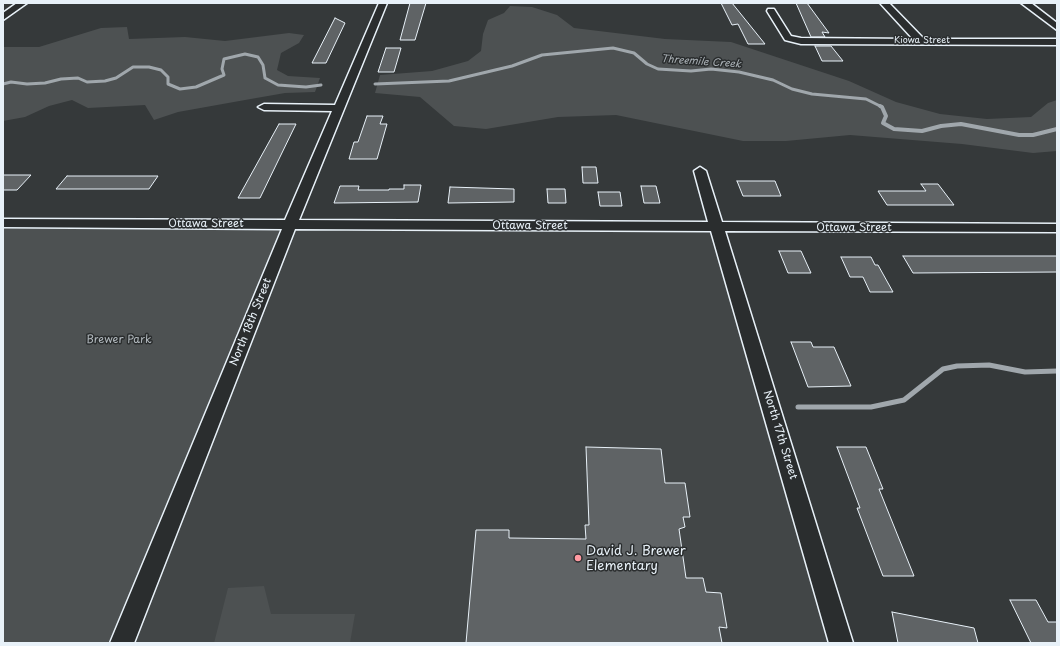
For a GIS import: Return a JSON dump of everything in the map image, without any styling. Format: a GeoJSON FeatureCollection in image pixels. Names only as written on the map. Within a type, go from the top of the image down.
{"type":"FeatureCollection","features":[{"type":"Feature","properties":{"kind":"street"},"geometry":{"type":"LineString","coordinates":[[3,25],[6,21],[3,18],[23,3]]}},
{"type":"Feature","properties":{"kind":"street","name":"North 18th Street"},"geometry":{"type":"LineString","coordinates":[[122,643],[290,225],[383,3]]}},
{"type":"Feature","properties":{"kind":"street"},"geometry":{"type":"LineString","coordinates":[[884,3],[921,42]]}},
{"type":"Feature","properties":{"kind":"street"},"geometry":{"type":"LineString","coordinates":[[1025,3],[1057,27]]}},
{"type":"Feature","properties":{"kind":"street","name":"Kiowa Street"},"geometry":{"type":"LineString","coordinates":[[771,11],[788,38],[801,41],[1057,42]]}},
{"type":"Feature","properties":{"kind":"street"},"geometry":{"type":"LineString","coordinates":[[264,107],[339,108]]}},
{"type":"Feature","properties":{"kind":"street","name":"North 17th Street"},"geometry":{"type":"LineString","coordinates":[[700,171],[758,360],[841,643]]}},
{"type":"Feature","properties":{"kind":"street","name":"Ottawa Street"},"geometry":{"type":"LineString","coordinates":[[3,224],[1057,228]]}},
{"type":"Feature","properties":{"kind":"shaded area"},"geometry":{"type":"Polygon","coordinates":[[[290,225],[716,227],[841,643],[122,643],[290,225]]]}},
{"type":"Feature","properties":{"kind":"green space"},"geometry":{"type":"Polygon","coordinates":[[[510,6],[532,7],[557,15],[574,28],[665,39],[731,42],[849,81],[896,102],[940,114],[987,119],[1031,117],[1048,103],[1057,100],[1057,151],[1033,153],[962,144],[850,135],[786,141],[743,141],[616,115],[558,117],[486,129],[454,126],[420,97],[375,93],[380,75],[432,71],[468,61],[481,51],[483,34],[488,20],[504,13],[510,6]]]}},
{"type":"Feature","properties":{"kind":"green space"},"geometry":{"type":"Polygon","coordinates":[[[127,27],[129,39],[185,37],[225,41],[289,33],[304,35],[299,43],[281,53],[277,70],[288,76],[320,78],[315,92],[285,93],[178,112],[154,120],[145,105],[88,108],[72,100],[49,106],[25,117],[3,121],[3,47],[39,47],[101,28],[127,27]]]}},
{"type":"Feature","properties":{"kind":"green space","name":"Brewer Park"},"geometry":{"type":"Polygon","coordinates":[[[3,223],[290,225],[122,643],[3,643],[3,223]]]}},
{"type":"Feature","properties":{"kind":"green space"},"geometry":{"type":"Polygon","coordinates":[[[264,586],[271,614],[355,614],[350,643],[214,643],[228,588],[264,586]]]}},
{"type":"Feature","properties":{"kind":"building"},"geometry":{"type":"Polygon","coordinates":[[[410,3],[426,3],[415,40],[400,40],[410,3]]]}},
{"type":"Feature","properties":{"kind":"building"},"geometry":{"type":"Polygon","coordinates":[[[721,3],[732,3],[765,44],[748,44],[738,24],[732,25],[721,3]]]}},
{"type":"Feature","properties":{"kind":"building"},"geometry":{"type":"Polygon","coordinates":[[[796,3],[807,3],[829,33],[822,32],[825,37],[811,37],[796,3]]]}},
{"type":"Feature","properties":{"kind":"building"},"geometry":{"type":"Polygon","coordinates":[[[335,18],[345,23],[326,63],[312,63],[335,18]]]}},
{"type":"Feature","properties":{"kind":"building"},"geometry":{"type":"Polygon","coordinates":[[[815,46],[831,46],[843,61],[822,61],[815,46]]]}},
{"type":"Feature","properties":{"kind":"building"},"geometry":{"type":"Polygon","coordinates":[[[386,48],[401,48],[394,72],[378,72],[386,48]]]}},
{"type":"Feature","properties":{"kind":"building"},"geometry":{"type":"Polygon","coordinates":[[[367,116],[383,116],[380,124],[387,124],[377,159],[349,159],[354,142],[358,142],[367,116]]]}},
{"type":"Feature","properties":{"kind":"building"},"geometry":{"type":"Polygon","coordinates":[[[279,124],[296,124],[260,198],[238,198],[279,124]]]}},
{"type":"Feature","properties":{"kind":"building"},"geometry":{"type":"Polygon","coordinates":[[[582,167],[596,167],[598,183],[583,183],[582,167]]]}},
{"type":"Feature","properties":{"kind":"building"},"geometry":{"type":"Polygon","coordinates":[[[3,175],[31,175],[17,190],[3,190],[3,175]]]}},
{"type":"Feature","properties":{"kind":"building"},"geometry":{"type":"Polygon","coordinates":[[[67,176],[158,176],[149,189],[56,189],[67,176]]]}},
{"type":"Feature","properties":{"kind":"building"},"geometry":{"type":"Polygon","coordinates":[[[737,181],[775,181],[781,196],[743,196],[737,181]]]}},
{"type":"Feature","properties":{"kind":"building"},"geometry":{"type":"Polygon","coordinates":[[[921,184],[938,184],[954,205],[887,205],[878,191],[926,191],[921,184]]]}},
{"type":"Feature","properties":{"kind":"building"},"geometry":{"type":"Polygon","coordinates":[[[404,185],[421,185],[418,202],[334,203],[340,186],[359,186],[358,190],[389,190],[404,189],[404,185]]]}},
{"type":"Feature","properties":{"kind":"building"},"geometry":{"type":"Polygon","coordinates":[[[641,186],[656,186],[660,203],[644,203],[641,186]]]}},
{"type":"Feature","properties":{"kind":"building"},"geometry":{"type":"Polygon","coordinates":[[[450,187],[514,189],[514,202],[448,203],[450,187]]]}},
{"type":"Feature","properties":{"kind":"building"},"geometry":{"type":"Polygon","coordinates":[[[547,189],[565,189],[566,203],[548,203],[547,189]]]}},
{"type":"Feature","properties":{"kind":"building"},"geometry":{"type":"Polygon","coordinates":[[[598,192],[620,192],[622,206],[600,206],[598,192]]]}},
{"type":"Feature","properties":{"kind":"building"},"geometry":{"type":"Polygon","coordinates":[[[779,251],[801,251],[811,273],[788,273],[779,251]]]}},
{"type":"Feature","properties":{"kind":"building"},"geometry":{"type":"Polygon","coordinates":[[[903,256],[1057,256],[1057,272],[913,273],[903,256]]]}},
{"type":"Feature","properties":{"kind":"building"},"geometry":{"type":"Polygon","coordinates":[[[841,257],[871,257],[875,265],[878,265],[893,292],[870,292],[863,277],[850,277],[841,257]]]}},
{"type":"Feature","properties":{"kind":"building"},"geometry":{"type":"Polygon","coordinates":[[[791,342],[811,342],[813,347],[834,347],[851,386],[808,387],[791,342]]]}},
{"type":"Feature","properties":{"kind":"building","name":"David J. Brewer Elementary"},"geometry":{"type":"Polygon","coordinates":[[[586,447],[661,449],[665,483],[685,483],[690,517],[683,517],[685,527],[679,529],[686,578],[703,578],[706,592],[721,593],[727,628],[719,627],[722,643],[466,643],[476,530],[509,530],[509,538],[586,539],[585,525],[589,525],[586,447]]]}},
{"type":"Feature","properties":{"kind":"building"},"geometry":{"type":"Polygon","coordinates":[[[837,447],[866,447],[883,489],[879,489],[914,576],[883,576],[857,508],[860,508],[837,447]]]}},
{"type":"Feature","properties":{"kind":"building"},"geometry":{"type":"Polygon","coordinates":[[[1010,600],[1036,600],[1048,622],[1057,622],[1057,643],[1031,643],[1010,600]]]}},
{"type":"Feature","properties":{"kind":"building"},"geometry":{"type":"Polygon","coordinates":[[[892,612],[974,628],[978,643],[898,643],[892,612]]]}},
{"type":"Feature","properties":{"kind":"waterway","name":"Threemile Creek"},"geometry":{"type":"LineString","coordinates":[[375,84],[449,81],[512,66],[542,55],[613,48],[634,53],[647,64],[658,69],[691,71],[711,69],[739,72],[773,80],[792,89],[812,94],[866,99],[882,107],[886,116],[883,123],[894,129],[922,131],[941,126],[961,124],[1019,135],[1033,135],[1057,129]]}},
{"type":"Feature","properties":{"kind":"waterway","name":"Threemile Creek"},"geometry":{"type":"LineString","coordinates":[[3,84],[11,82],[27,84],[45,83],[61,79],[78,78],[87,82],[105,81],[116,78],[133,67],[149,67],[161,70],[168,77],[168,84],[180,89],[196,87],[224,75],[222,69],[224,59],[245,54],[258,57],[263,65],[265,78],[278,85],[306,87],[321,85]]}},
{"type":"Feature","properties":{"kind":"waterway"},"geometry":{"type":"LineString","coordinates":[[798,407],[871,407],[904,400],[943,369],[957,366],[989,365],[1025,372],[1057,371]]}},
{"type":"Feature","properties":{"kind":"place","name":"David J. Brewer Elementary"},"geometry":{"type":"Point","coordinates":[578,558]}}]}
